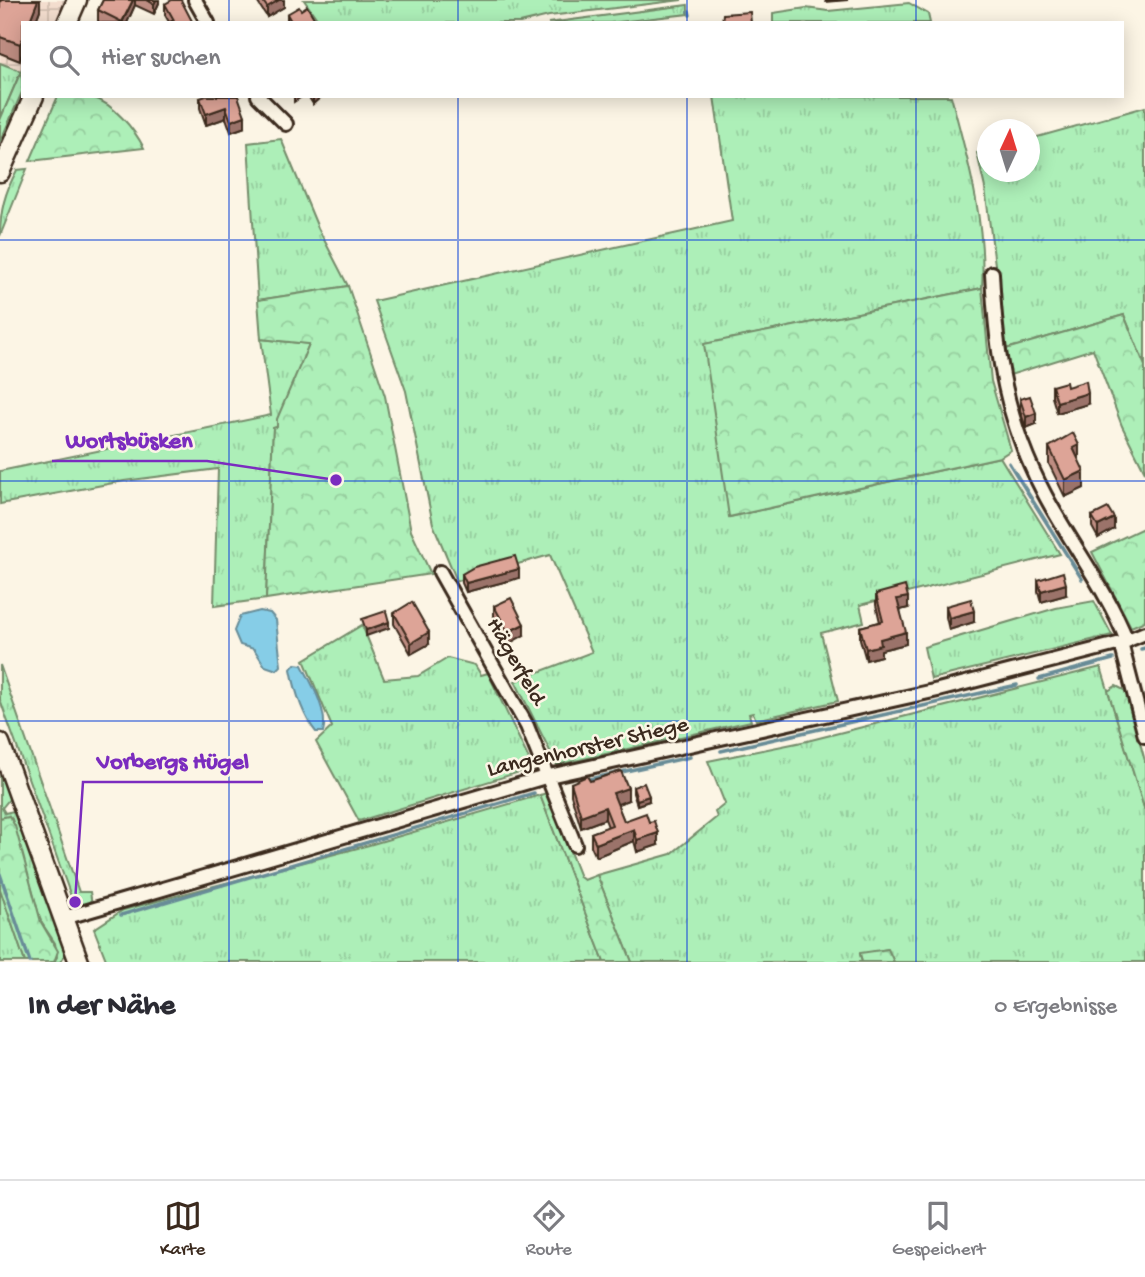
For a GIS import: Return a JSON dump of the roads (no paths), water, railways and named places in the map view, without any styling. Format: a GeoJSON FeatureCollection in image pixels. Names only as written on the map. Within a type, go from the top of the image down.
{"type":"FeatureCollection","features":[{"type":"Feature","properties":{"kind":"main road"},"geometry":{"type":"LineString","coordinates":[[68,21],[77,0]]}},
{"type":"Feature","properties":{"kind":"main road"},"geometry":{"type":"LineString","coordinates":[[0,172],[33,98]]}},
{"type":"Feature","properties":{"kind":"main road"},"geometry":{"type":"LineString","coordinates":[[0,743],[77,961]]}},
{"type":"Feature","properties":{"kind":"street"},"geometry":{"type":"LineString","coordinates":[[195,0],[207,21]]}},
{"type":"Feature","properties":{"kind":"street"},"geometry":{"type":"LineString","coordinates":[[260,98],[286,124]]}},
{"type":"Feature","properties":{"kind":"street"},"geometry":{"type":"LineString","coordinates":[[992,273],[997,357],[1018,436],[1046,497],[1124,642],[1145,736]]}},
{"type":"Feature","properties":{"kind":"street","name":"Hägerfeld"},"geometry":{"type":"LineString","coordinates":[[440,572],[508,690],[549,776],[575,845]]}},
{"type":"Feature","properties":{"kind":"street","name":"Langenhorster Stiege"},"geometry":{"type":"LineString","coordinates":[[64,918],[549,776],[926,693],[1124,642],[1145,633]]}},
{"type":"Feature","properties":{"kind":"water"},"geometry":{"type":"Polygon","coordinates":[[[260,611],[270,613],[276,620],[281,666],[277,670],[265,666],[254,649],[240,645],[234,631],[240,616],[260,611]]]}},
{"type":"Feature","properties":{"kind":"water"},"geometry":{"type":"Polygon","coordinates":[[[295,664],[302,665],[318,698],[324,716],[323,732],[316,732],[303,710],[291,669],[295,664]]]}},
{"type":"Feature","properties":{"kind":"waterway"},"geometry":{"type":"LineString","coordinates":[[689,11],[690,15]]}},
{"type":"Feature","properties":{"kind":"waterway"},"geometry":{"type":"LineString","coordinates":[[1009,463],[1082,579]]}},
{"type":"Feature","properties":{"kind":"waterway"},"geometry":{"type":"LineString","coordinates":[[1141,649],[1145,648]]}},
{"type":"Feature","properties":{"kind":"waterway"},"geometry":{"type":"LineString","coordinates":[[1039,679],[1113,659]]}},
{"type":"Feature","properties":{"kind":"waterway"},"geometry":{"type":"LineString","coordinates":[[721,751],[1017,685]]}},
{"type":"Feature","properties":{"kind":"waterway"},"geometry":{"type":"LineString","coordinates":[[585,780],[690,757]]}},
{"type":"Feature","properties":{"kind":"waterway"},"geometry":{"type":"LineString","coordinates":[[121,915],[534,793]]}},
{"type":"Feature","properties":{"kind":"waterway"},"geometry":{"type":"LineString","coordinates":[[0,874],[30,962]]}},
{"type":"Feature","properties":{"kind":"place","name":"Wortsbüsken"},"geometry":{"type":"Point","coordinates":[336,480]}},
{"type":"Feature","properties":{"kind":"place","name":"Vorbergs Hügel"},"geometry":{"type":"Point","coordinates":[75,902]}}]}
